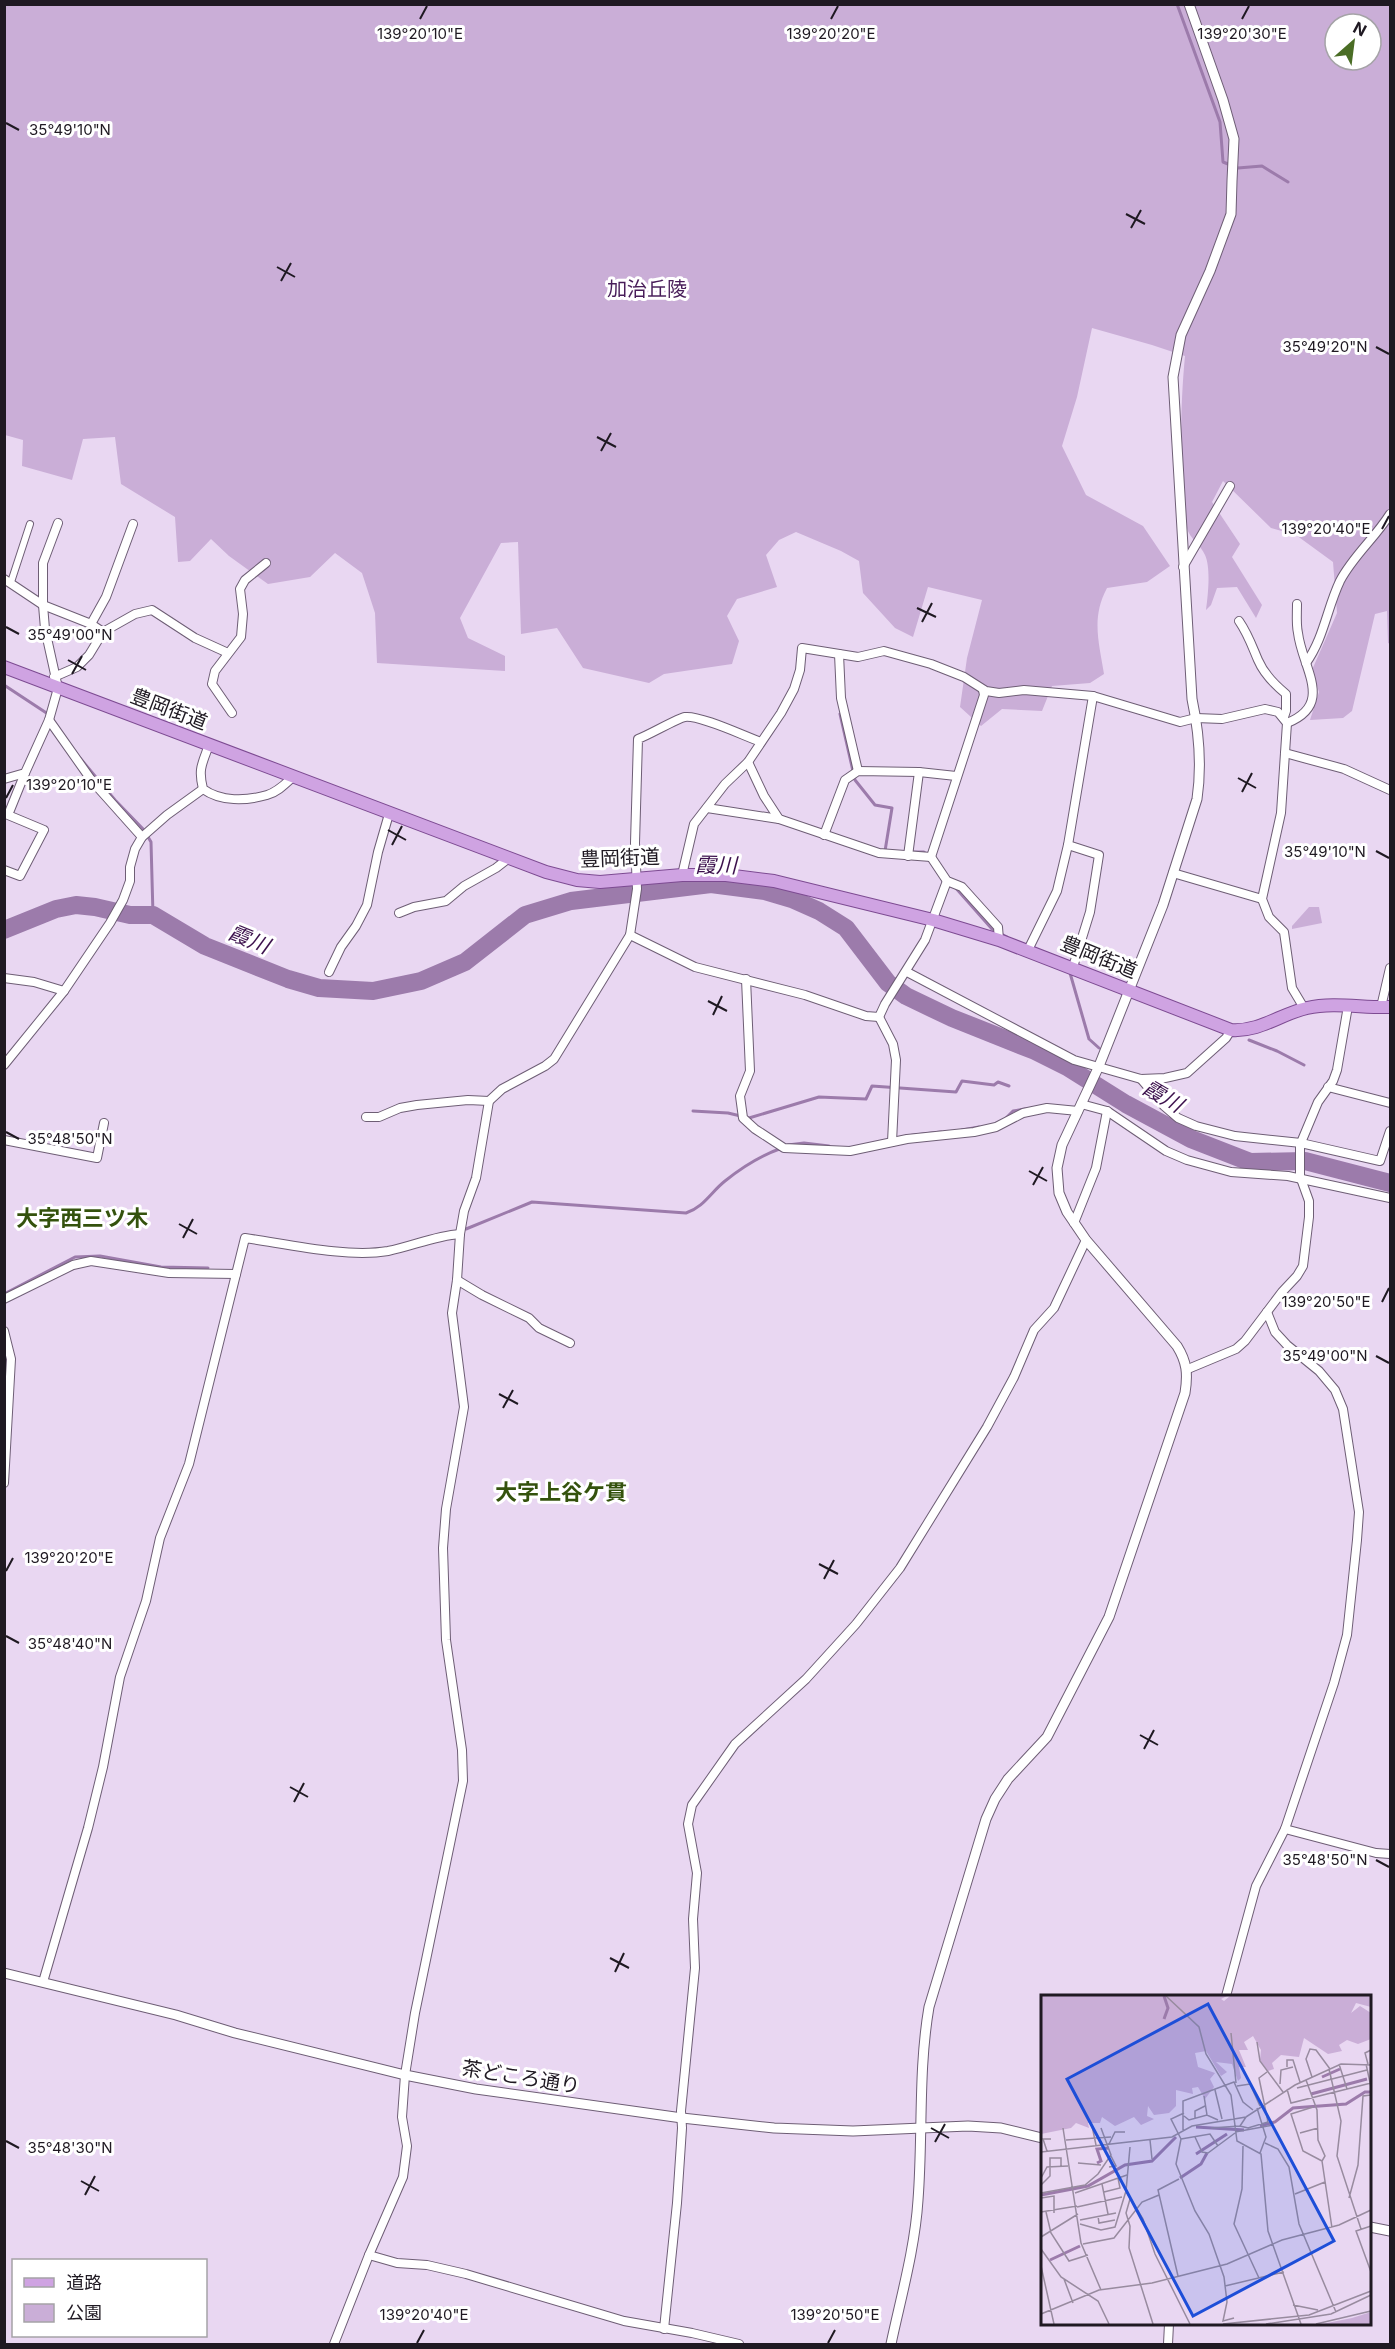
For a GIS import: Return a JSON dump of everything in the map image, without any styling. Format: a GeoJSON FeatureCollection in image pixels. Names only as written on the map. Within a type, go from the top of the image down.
{"type":"FeatureCollection","features":[{"type":"Feature","properties":{"kind":"main road","name":"豊岡街道"},"geometry":{"type":"LineString","coordinates":[[4,667],[56,683],[389,814],[546,872],[577,880],[636,884],[682,875],[726,874],[774,881],[933,920],[999,940],[1231,1030],[1264,1026],[1304,1008],[1317,1006],[1386,1007]]}},
{"type":"Feature","properties":{"kind":"street"},"geometry":{"type":"LineString","coordinates":[[891,2344],[918,2201],[920,2129],[929,2007],[986,1819],[1008,1779],[1047,1737],[1109,1617],[1185,1393],[1188,1369],[1177,1346],[1074,1223],[1059,1193],[1057,1168],[1062,1145],[1098,1068],[1130,990],[1173,873],[1198,792],[1200,752],[1192,699],[1173,376],[1181,335],[1210,271],[1231,214],[1234,139],[1223,100],[1189,4]]}},
{"type":"Feature","properties":{"kind":"street"},"geometry":{"type":"LineString","coordinates":[[1183,567],[1230,486]]}},
{"type":"Feature","properties":{"kind":"street"},"geometry":{"type":"LineString","coordinates":[[1306,663],[1321,637],[1334,597],[1349,566],[1390,514]]}},
{"type":"Feature","properties":{"kind":"street"},"geometry":{"type":"LineString","coordinates":[[4,870],[20,876],[44,831],[8,815],[49,720],[56,683],[45,629],[43,563],[58,523]]}},
{"type":"Feature","properties":{"kind":"street"},"geometry":{"type":"LineString","coordinates":[[30,524],[8,580],[43,605],[91,624],[103,632]]}},
{"type":"Feature","properties":{"kind":"street"},"geometry":{"type":"LineString","coordinates":[[91,624],[106,597],[133,524]]}},
{"type":"Feature","properties":{"kind":"street"},"geometry":{"type":"LineString","coordinates":[[232,713],[212,684],[215,671],[241,637],[243,614],[240,589],[244,580],[266,563]]}},
{"type":"Feature","properties":{"kind":"street"},"geometry":{"type":"LineString","coordinates":[[1285,720],[1301,717],[1314,693],[1298,634],[1297,604]]}},
{"type":"Feature","properties":{"kind":"street"},"geometry":{"type":"LineString","coordinates":[[56,683],[89,655],[103,632],[135,614],[152,610],[195,638],[228,653]]}},
{"type":"Feature","properties":{"kind":"street"},"geometry":{"type":"LineString","coordinates":[[1239,621],[1249,635],[1258,660],[1272,681],[1286,694],[1281,813],[1262,899],[1269,917],[1284,932],[1292,988],[1304,1008]]}},
{"type":"Feature","properties":{"kind":"street"},"geometry":{"type":"LineString","coordinates":[[682,875],[694,824],[725,784],[748,762],[781,713],[794,689],[800,670],[801,648],[858,657],[884,651],[964,676],[983,690],[999,693],[1024,690],[1046,691],[1093,696],[1180,722],[1196,718],[1221,719],[1265,709],[1278,712],[1285,720]]}},
{"type":"Feature","properties":{"kind":"street"},"geometry":{"type":"LineString","coordinates":[[839,654],[841,698],[858,771]]}},
{"type":"Feature","properties":{"kind":"street"},"geometry":{"type":"LineString","coordinates":[[931,856],[984,694],[983,690]]}},
{"type":"Feature","properties":{"kind":"street"},"geometry":{"type":"LineString","coordinates":[[1028,950],[1057,891],[1068,845],[1093,696]]}},
{"type":"Feature","properties":{"kind":"street"},"geometry":{"type":"LineString","coordinates":[[334,2344],[403,2177],[407,2146],[402,2117],[405,2075],[422,1979],[463,1781],[462,1750],[446,1640],[443,1564],[446,1509],[464,1407],[452,1313],[464,1210],[476,1178],[489,1101],[502,1089],[554,1059],[630,935],[636,884],[638,739],[683,717],[695,718],[761,742]]}},
{"type":"Feature","properties":{"kind":"street"},"geometry":{"type":"LineString","coordinates":[[49,720],[92,781],[145,835]]}},
{"type":"Feature","properties":{"kind":"street"},"geometry":{"type":"LineString","coordinates":[[203,789],[199,769],[209,745]]}},
{"type":"Feature","properties":{"kind":"street"},"geometry":{"type":"LineString","coordinates":[[1285,753],[1344,769],[1390,790]]}},
{"type":"Feature","properties":{"kind":"street"},"geometry":{"type":"LineString","coordinates":[[748,762],[778,819]]}},
{"type":"Feature","properties":{"kind":"street"},"geometry":{"type":"LineString","coordinates":[[824,835],[845,780],[858,771],[919,772],[956,776]]}},
{"type":"Feature","properties":{"kind":"street"},"geometry":{"type":"LineString","coordinates":[[908,856],[919,772]]}},
{"type":"Feature","properties":{"kind":"street"},"geometry":{"type":"LineString","coordinates":[[4,779],[25,773]]}},
{"type":"Feature","properties":{"kind":"street"},"geometry":{"type":"LineString","coordinates":[[203,789],[232,800],[268,795],[282,787],[294,776]]}},
{"type":"Feature","properties":{"kind":"street"},"geometry":{"type":"LineString","coordinates":[[4,1065],[64,991],[110,923],[123,900],[130,880],[130,867],[135,849],[145,835],[190,797],[203,789]]}},
{"type":"Feature","properties":{"kind":"street"},"geometry":{"type":"LineString","coordinates":[[707,808],[778,819],[879,853],[931,856]]}},
{"type":"Feature","properties":{"kind":"street"},"geometry":{"type":"LineString","coordinates":[[329,972],[341,947],[367,905],[389,814]]}},
{"type":"Feature","properties":{"kind":"street"},"geometry":{"type":"LineString","coordinates":[[1068,845],[1099,855],[1090,912],[1073,967]]}},
{"type":"Feature","properties":{"kind":"street"},"geometry":{"type":"LineString","coordinates":[[931,856],[947,880],[962,887],[998,927],[999,940]]}},
{"type":"Feature","properties":{"kind":"street"},"geometry":{"type":"LineString","coordinates":[[399,913],[414,907],[446,901],[464,886],[509,858]]}},
{"type":"Feature","properties":{"kind":"street"},"geometry":{"type":"LineString","coordinates":[[1173,873],[1262,899]]}},
{"type":"Feature","properties":{"kind":"street"},"geometry":{"type":"LineString","coordinates":[[879,1017],[925,940],[947,880]]}},
{"type":"Feature","properties":{"kind":"street"},"geometry":{"type":"LineString","coordinates":[[630,935],[695,967],[805,995],[866,1016],[879,1017]]}},
{"type":"Feature","properties":{"kind":"street"},"geometry":{"type":"LineString","coordinates":[[1386,1007],[1390,968]]}},
{"type":"Feature","properties":{"kind":"street"},"geometry":{"type":"LineString","coordinates":[[907,972],[1074,1060],[1141,1078],[1165,1078],[1187,1073],[1226,1038],[1231,1030]]}},
{"type":"Feature","properties":{"kind":"street"},"geometry":{"type":"LineString","coordinates":[[4,978],[34,981],[64,991]]}},
{"type":"Feature","properties":{"kind":"street"},"geometry":{"type":"LineString","coordinates":[[746,979],[750,1071],[740,1096],[743,1118],[784,1148],[850,1151],[892,1142],[996,1127],[1023,1113],[1082,1103],[1107,1111],[1166,1151],[1187,1160],[1231,1172],[1301,1177],[1390,1198]]}},
{"type":"Feature","properties":{"kind":"street"},"geometry":{"type":"LineString","coordinates":[[1188,1369],[1236,1348],[1245,1341],[1303,1266],[1309,1201],[1301,1177],[1300,1144],[1318,1102],[1337,1070],[1348,1006]]}},
{"type":"Feature","properties":{"kind":"street"},"geometry":{"type":"LineString","coordinates":[[879,1017],[893,1044],[896,1060],[892,1142]]}},
{"type":"Feature","properties":{"kind":"street"},"geometry":{"type":"LineString","coordinates":[[1141,1078],[1164,1106],[1178,1118],[1196,1126],[1235,1136],[1300,1144],[1380,1161],[1390,1131]]}},
{"type":"Feature","properties":{"kind":"street"},"geometry":{"type":"LineString","coordinates":[[1328,1087],[1390,1103]]}},
{"type":"Feature","properties":{"kind":"street"},"geometry":{"type":"LineString","coordinates":[[366,1117],[379,1117],[400,1108],[417,1105],[468,1100],[489,1101]]}},
{"type":"Feature","properties":{"kind":"street"},"geometry":{"type":"LineString","coordinates":[[1074,1223],[1096,1168],[1107,1111]]}},
{"type":"Feature","properties":{"kind":"street"},"geometry":{"type":"LineString","coordinates":[[4,1140],[97,1158],[104,1124]]}},
{"type":"Feature","properties":{"kind":"street"},"geometry":{"type":"LineString","coordinates":[[43,1982],[88,1828],[103,1767],[120,1677],[146,1601],[160,1538],[189,1464],[245,1238],[364,1253],[389,1251],[440,1235],[460,1234]]}},
{"type":"Feature","properties":{"kind":"street"},"geometry":{"type":"LineString","coordinates":[[664,2329],[677,2203],[682,2099],[695,1968],[693,1919],[697,1873],[688,1824],[692,1805],[735,1744],[807,1679],[856,1624],[900,1568],[987,1427],[1014,1377],[1034,1330],[1054,1308],[1086,1240]]}},
{"type":"Feature","properties":{"kind":"street"},"geometry":{"type":"LineString","coordinates":[[4,1299],[74,1265],[91,1261],[144,1271],[236,1274]]}},
{"type":"Feature","properties":{"kind":"street"},"geometry":{"type":"LineString","coordinates":[[457,1280],[529,1318],[539,1328],[570,1343]]}},
{"type":"Feature","properties":{"kind":"street"},"geometry":{"type":"LineString","coordinates":[[1226,1995],[1256,1886],[1285,1829],[1334,1683],[1347,1635],[1359,1512],[1343,1409],[1335,1390],[1319,1371],[1275,1332],[1267,1312]]}},
{"type":"Feature","properties":{"kind":"street"},"geometry":{"type":"LineString","coordinates":[[4,1331],[11,1359],[4,1483]]}},
{"type":"Feature","properties":{"kind":"street"},"geometry":{"type":"LineString","coordinates":[[1285,1829],[1376,1853],[1390,1854]]}},
{"type":"Feature","properties":{"kind":"street","name":"茶どころ通り"},"geometry":{"type":"LineString","coordinates":[[4,1973],[177,2015],[235,2033],[405,2075],[476,2089],[682,2118],[774,2128],[842,2131],[968,2126],[1001,2128],[1041,2138]]}},
{"type":"Feature","properties":{"kind":"street"},"geometry":{"type":"LineString","coordinates":[[1371,2226],[1390,2231]]}},
{"type":"Feature","properties":{"kind":"street"},"geometry":{"type":"LineString","coordinates":[[369,2255],[397,2263],[427,2265],[466,2274],[624,2321],[739,2344]]}},
{"type":"Feature","properties":{"kind":"street"},"geometry":{"type":"LineString","coordinates":[[1168,2344],[1169,2325]]}},
{"type":"Feature","properties":{"kind":"green space","name":"加治丘陵"},"geometry":{"type":"Polygon","coordinates":[[[5,5],[1390,5],[1390,644],[1388,643],[1387,611],[1375,614],[1352,711],[1343,718],[1310,720],[1319,692],[1312,670],[1337,613],[1333,562],[1296,535],[1271,528],[1223,481],[1212,502],[1240,544],[1232,557],[1262,605],[1256,618],[1237,587],[1217,588],[1211,605],[1206,610],[1207,560],[1188,532],[1184,508],[1181,419],[1185,356],[1092,328],[1077,397],[1062,446],[1086,495],[1143,526],[1170,566],[1147,582],[1107,588],[1102,599],[1098,620],[1104,674],[1090,683],[1052,686],[1042,711],[1002,709],[981,726],[960,707],[967,658],[982,600],[928,587],[913,637],[895,628],[863,593],[859,561],[796,532],[779,540],[766,555],[777,587],[737,599],[727,616],[739,641],[732,664],[664,674],[649,683],[583,668],[557,628],[521,634],[518,542],[501,543],[460,618],[468,638],[505,656],[505,671],[377,663],[375,613],[362,573],[335,553],[310,577],[268,584],[229,556],[211,539],[190,561],[178,562],[175,517],[121,484],[115,437],[83,439],[72,480],[22,466],[23,440],[5,435],[5,5]]]}},
{"type":"Feature","properties":{"kind":"green space"},"geometry":{"type":"Polygon","coordinates":[[[1309,907],[1319,907],[1322,923],[1292,929],[1292,926],[1309,907]]]}},
{"type":"Feature","properties":{"kind":"waterway"},"geometry":{"type":"LineString","coordinates":[[1177,4],[1220,122],[1223,162],[1238,168],[1262,166],[1288,182]]}},
{"type":"Feature","properties":{"kind":"waterway"},"geometry":{"type":"LineString","coordinates":[[4,685],[48,714]]}},
{"type":"Feature","properties":{"kind":"waterway"},"geometry":{"type":"LineString","coordinates":[[840,714],[855,780],[875,805],[892,808],[885,851],[888,851]]}},
{"type":"Feature","properties":{"kind":"waterway"},"geometry":{"type":"LineString","coordinates":[[80,758],[144,830],[151,842],[153,915]]}},
{"type":"Feature","properties":{"kind":"waterway"},"geometry":{"type":"LineString","coordinates":[[909,852],[926,854]]}},
{"type":"Feature","properties":{"kind":"waterway","name":"霞川"},"geometry":{"type":"LineString","coordinates":[[4,930],[56,909],[76,905],[130,915],[153,915],[205,946],[288,979],[319,988],[373,991],[421,981],[465,962],[525,915],[571,901],[711,884],[765,891],[792,899],[819,911],[846,928],[888,983],[906,996],[1067,1067],[1126,1104],[1191,1139],[1250,1162],[1305,1161],[1390,1183]]}},
{"type":"Feature","properties":{"kind":"waterway"},"geometry":{"type":"LineString","coordinates":[[954,886],[992,929],[1007,937]]}},
{"type":"Feature","properties":{"kind":"waterway"},"geometry":{"type":"LineString","coordinates":[[1070,973],[1089,1039],[1099,1048]]}},
{"type":"Feature","properties":{"kind":"waterway"},"geometry":{"type":"LineString","coordinates":[[1249,1040],[1304,1065]]}},
{"type":"Feature","properties":{"kind":"waterway"},"geometry":{"type":"LineString","coordinates":[[693,1111],[728,1113],[749,1118],[819,1097],[866,1099],[872,1086],[956,1092],[962,1081],[994,1085],[998,1082],[1009,1086]]}},
{"type":"Feature","properties":{"kind":"waterway"},"geometry":{"type":"LineString","coordinates":[[1005,1119],[1013,1111],[1025,1109]]}},
{"type":"Feature","properties":{"kind":"waterway"},"geometry":{"type":"LineString","coordinates":[[962,1130],[979,1127]]}},
{"type":"Feature","properties":{"kind":"waterway"},"geometry":{"type":"LineString","coordinates":[[906,1136],[941,1132]]}},
{"type":"Feature","properties":{"kind":"waterway"},"geometry":{"type":"LineString","coordinates":[[788,1145],[804,1143],[829,1146]]}},
{"type":"Feature","properties":{"kind":"waterway"},"geometry":{"type":"LineString","coordinates":[[466,1229],[532,1202],[686,1213],[703,1203],[720,1185],[738,1171],[782,1148]]}},
{"type":"Feature","properties":{"kind":"waterway"},"geometry":{"type":"LineString","coordinates":[[4,1294],[75,1257],[100,1256],[161,1267],[208,1268]]}},
{"type":"Feature","properties":{"kind":"district","name":"大字西三ツ木"},"geometry":{"type":"Point","coordinates":[82,1218]}},
{"type":"Feature","properties":{"kind":"district","name":"大字上谷ケ貫"},"geometry":{"type":"Point","coordinates":[561,1492]}}]}
